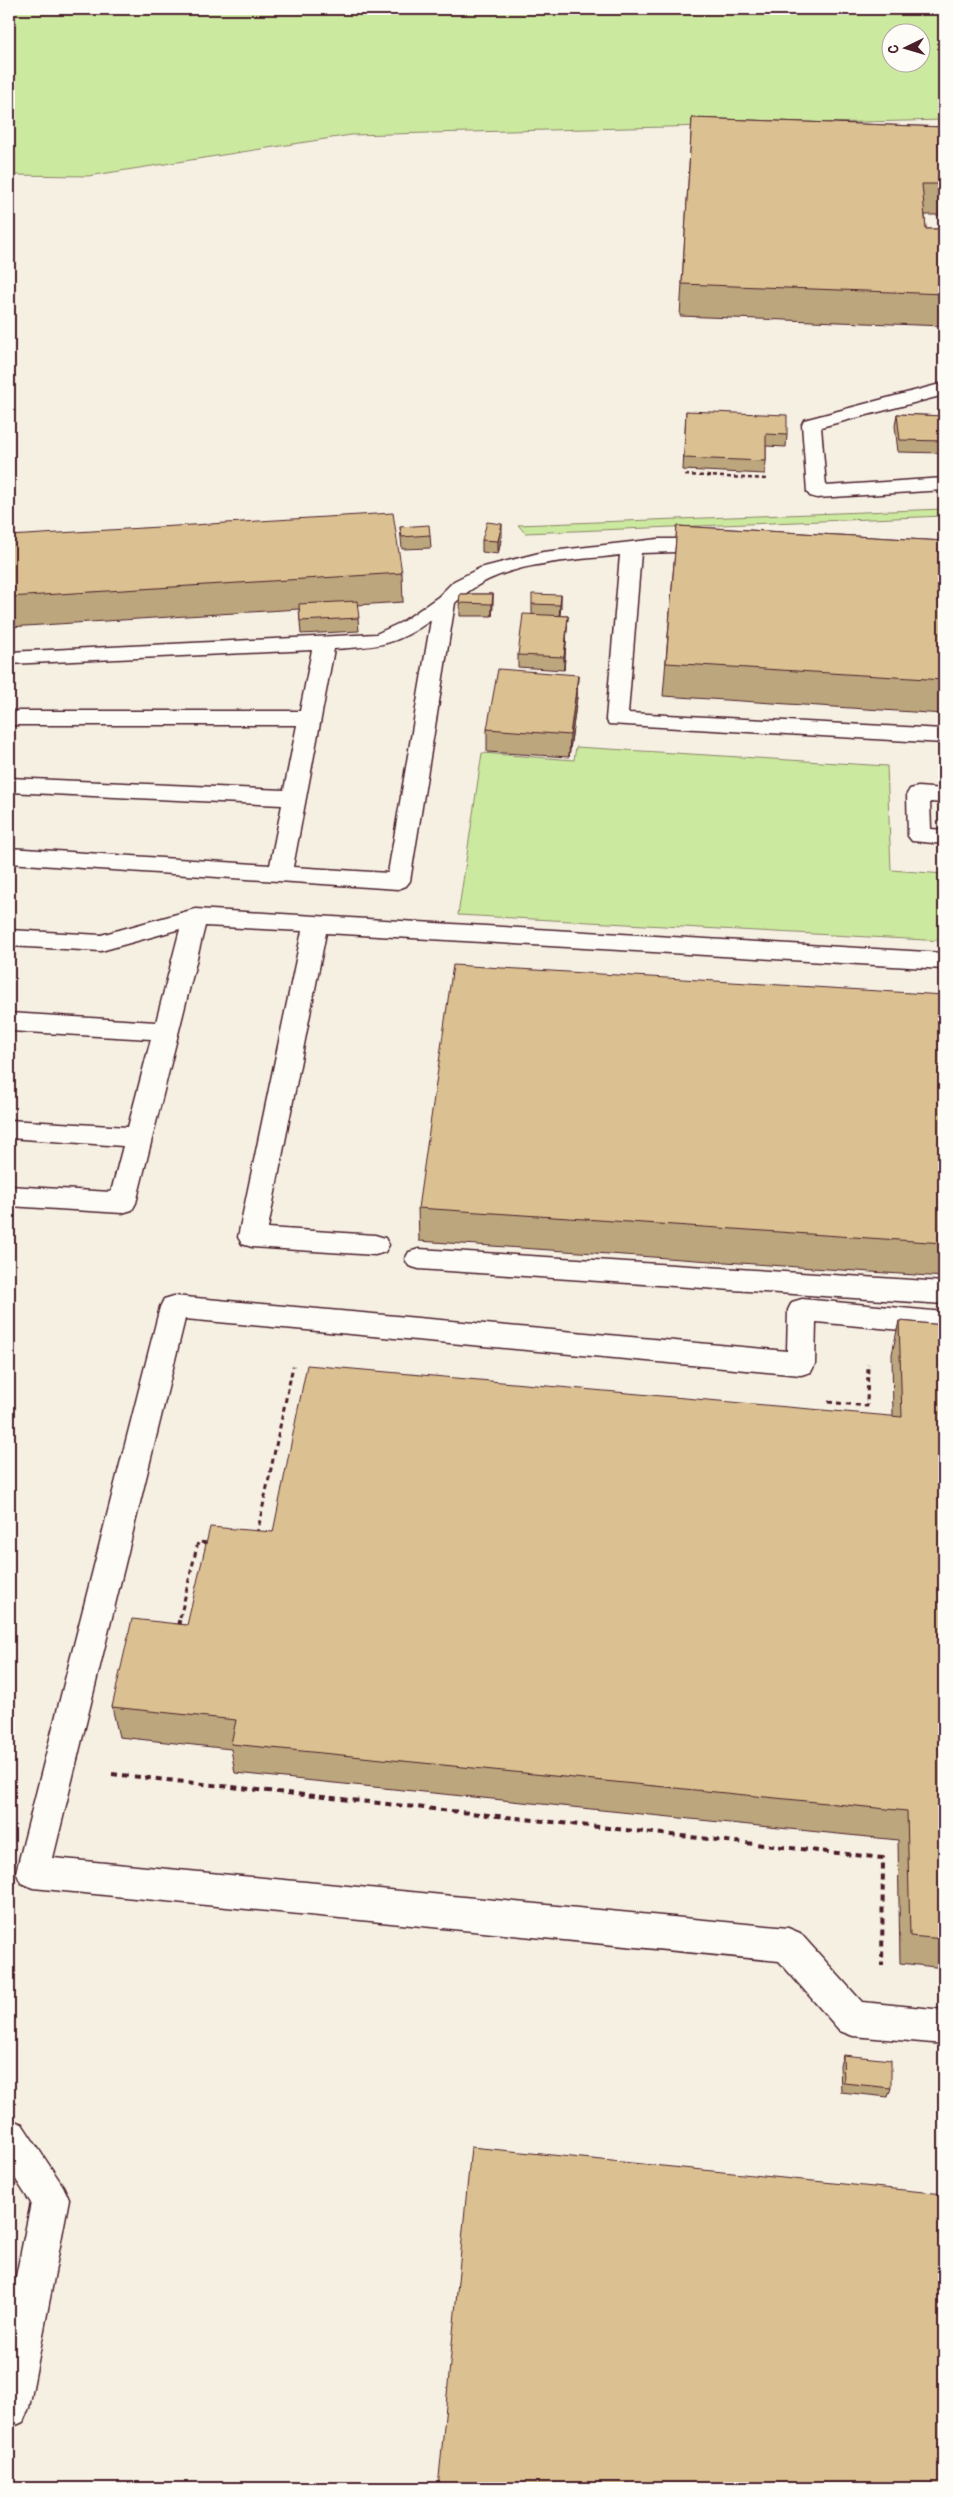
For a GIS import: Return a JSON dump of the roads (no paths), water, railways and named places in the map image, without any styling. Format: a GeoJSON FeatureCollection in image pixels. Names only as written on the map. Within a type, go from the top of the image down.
{"type":"FeatureCollection","features":[{"type":"Feature","properties":{"kind":"lane"},"geometry":{"type":"LineString","coordinates":[[944,389],[811,424],[817,492],[944,484]]}},
{"type":"Feature","properties":{"kind":"lane"},"geometry":{"type":"LineString","coordinates":[[9,658],[380,640],[408,626],[445,601],[461,585],[487,572],[543,558],[658,545],[737,545]]}},
{"type":"Feature","properties":{"kind":"lane"},"geometry":{"type":"LineString","coordinates":[[631,548],[617,719],[944,736]]}},
{"type":"Feature","properties":{"kind":"lane"},"geometry":{"type":"LineString","coordinates":[[9,856],[398,881],[445,601]]}},
{"type":"Feature","properties":{"kind":"lane"},"geometry":{"type":"LineString","coordinates":[[280,873],[324,643]]}},
{"type":"Feature","properties":{"kind":"lane"},"geometry":{"type":"LineString","coordinates":[[9,718],[310,718]]}},
{"type":"Feature","properties":{"kind":"lane"},"geometry":{"type":"LineString","coordinates":[[9,785],[294,798]]}},
{"type":"Feature","properties":{"kind":"lane"},"geometry":{"type":"LineString","coordinates":[[944,796],[918,794],[920,836],[944,837]]}},
{"type":"Feature","properties":{"kind":"lane"},"geometry":{"type":"LineString","coordinates":[[9,1196],[122,1203],[195,917]]}},
{"type":"Feature","properties":{"kind":"lane"},"geometry":{"type":"LineString","coordinates":[[9,938],[101,943],[195,917],[944,961]]}},
{"type":"Feature","properties":{"kind":"lane"},"geometry":{"type":"LineString","coordinates":[[316,925],[252,1237],[375,1245]]}},
{"type":"Feature","properties":{"kind":"lane"},"geometry":{"type":"LineString","coordinates":[[9,1022],[165,1031]]}},
{"type":"Feature","properties":{"kind":"lane"},"geometry":{"type":"LineString","coordinates":[[9,1130],[139,1137]]}},
{"type":"Feature","properties":{"kind":"lane"},"geometry":{"type":"LineString","coordinates":[[419,1259],[944,1293]]}},
{"type":"Feature","properties":{"kind":"lane"},"geometry":{"type":"LineString","coordinates":[[944,1323],[802,1310],[801,1364],[174,1307],[33,1872],[788,1944],[853,2019],[944,2026]]}},
{"type":"Feature","properties":{"kind":"lane"},"geometry":{"type":"LineString","coordinates":[[9,2137],[50,2199],[9,2408]]}}]}
